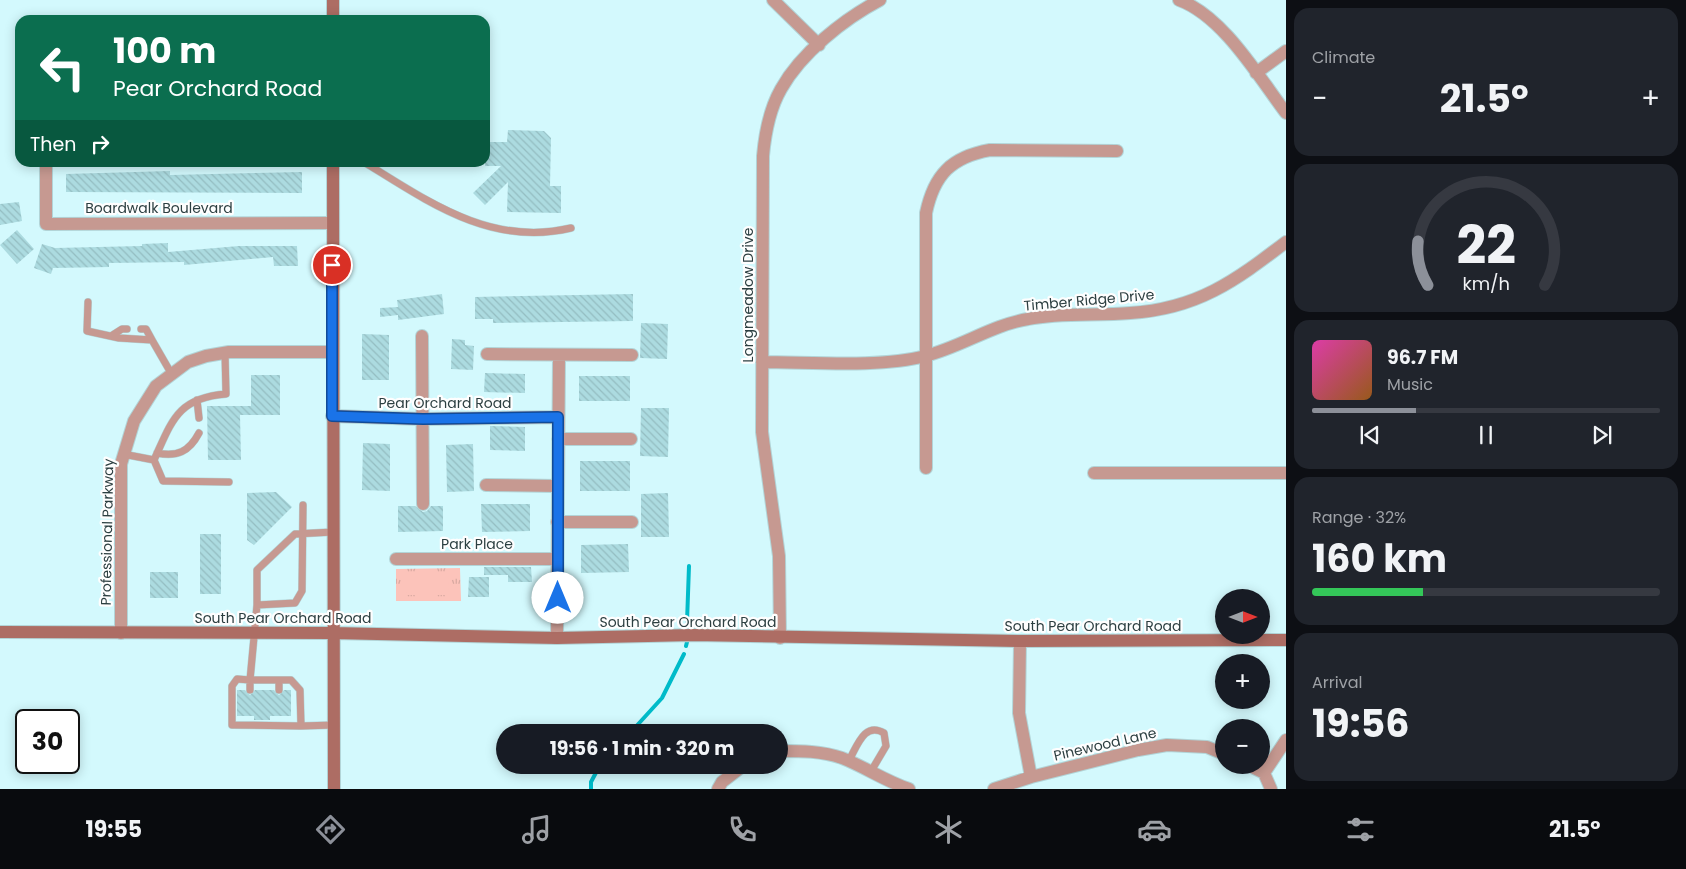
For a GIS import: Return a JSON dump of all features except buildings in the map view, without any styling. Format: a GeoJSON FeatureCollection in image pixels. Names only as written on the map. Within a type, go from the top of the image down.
{"type":"FeatureCollection","features":[{"type":"Feature","properties":{"kind":"street"},"geometry":{"type":"LineString","coordinates":[[333,0],[333,15]]}},
{"type":"Feature","properties":{"kind":"street"},"geometry":{"type":"LineString","coordinates":[[773,0],[818,44]]}},
{"type":"Feature","properties":{"kind":"street","name":"Longmeadow Drive"},"geometry":{"type":"LineString","coordinates":[[780,638],[779,556],[762,432],[766,131],[781,89],[818,44],[840,25],[880,0]]}},
{"type":"Feature","properties":{"kind":"street"},"geometry":{"type":"LineString","coordinates":[[1179,0],[1203,12],[1218,25],[1286,113]]}},
{"type":"Feature","properties":{"kind":"street"},"geometry":{"type":"LineString","coordinates":[[1256,73],[1286,51]]}},
{"type":"Feature","properties":{"kind":"street"},"geometry":{"type":"LineString","coordinates":[[926,468],[926,213],[932,190],[943,173],[963,157],[990,150],[1117,151]]}},
{"type":"Feature","properties":{"kind":"street","name":"Boardwalk Boulevard"},"geometry":{"type":"LineString","coordinates":[[46,167],[46,224],[333,222]]}},
{"type":"Feature","properties":{"kind":"street"},"geometry":{"type":"LineString","coordinates":[[333,167],[334,789]]}},
{"type":"Feature","properties":{"kind":"street","name":"Timber Ridge Drive"},"geometry":{"type":"LineString","coordinates":[[762,362],[876,361],[925,356],[999,327],[1028,319],[1060,315],[1130,314],[1178,305],[1218,290],[1238,278],[1286,242]]}},
{"type":"Feature","properties":{"kind":"street"},"geometry":{"type":"LineString","coordinates":[[422,336],[422,504]]}},
{"type":"Feature","properties":{"kind":"street","name":"Professional Parkway"},"geometry":{"type":"LineString","coordinates":[[120,633],[121,464],[134,421],[156,386],[188,362],[206,356],[225,353],[332,352]]}},
{"type":"Feature","properties":{"kind":"street"},"geometry":{"type":"LineString","coordinates":[[487,354],[632,355]]}},
{"type":"Feature","properties":{"kind":"street"},"geometry":{"type":"LineString","coordinates":[[558,638],[559,355]]}},
{"type":"Feature","properties":{"kind":"street","name":"Pear Orchard Road"},"geometry":{"type":"LineString","coordinates":[[332,416],[423,419],[558,417]]}},
{"type":"Feature","properties":{"kind":"street"},"geometry":{"type":"LineString","coordinates":[[558,439],[631,439]]}},
{"type":"Feature","properties":{"kind":"street"},"geometry":{"type":"LineString","coordinates":[[1094,473],[1286,473]]}},
{"type":"Feature","properties":{"kind":"street"},"geometry":{"type":"LineString","coordinates":[[486,486],[558,486]]}},
{"type":"Feature","properties":{"kind":"street"},"geometry":{"type":"LineString","coordinates":[[558,522],[632,522]]}},
{"type":"Feature","properties":{"kind":"street","name":"Park Place"},"geometry":{"type":"LineString","coordinates":[[396,559],[558,559]]}},
{"type":"Feature","properties":{"kind":"street","name":"South Pear Orchard Road"},"geometry":{"type":"LineString","coordinates":[[0,632],[334,633],[558,638],[693,636],[1020,641],[1286,640]]}},
{"type":"Feature","properties":{"kind":"street"},"geometry":{"type":"LineString","coordinates":[[1020,641],[1019,713],[1031,777]]}},
{"type":"Feature","properties":{"kind":"street"},"geometry":{"type":"LineString","coordinates":[[1270,764],[1286,740]]}},
{"type":"Feature","properties":{"kind":"street","name":"Pinewood Lane"},"geometry":{"type":"LineString","coordinates":[[994,789],[1031,777],[1138,750],[1167,745],[1207,747],[1215,750]]}},
{"type":"Feature","properties":{"kind":"street"},"geometry":{"type":"LineString","coordinates":[[788,751],[809,750],[848,762],[888,782],[909,789]]}},
{"type":"Feature","properties":{"kind":"street"},"geometry":{"type":"LineString","coordinates":[[718,789],[722,782],[732,774]]}},
{"type":"Feature","properties":{"kind":"street"},"geometry":{"type":"LineString","coordinates":[[1264,774],[1271,789]]}},
{"type":"Feature","properties":{"kind":"lane"},"geometry":{"type":"LineString","coordinates":[[372,167],[438,208],[484,227],[553,232],[571,228]]}},
{"type":"Feature","properties":{"kind":"lane"},"geometry":{"type":"LineString","coordinates":[[88,302],[87,331],[111,336],[152,340]]}},
{"type":"Feature","properties":{"kind":"lane"},"geometry":{"type":"LineString","coordinates":[[111,336],[122,329],[127,329]]}},
{"type":"Feature","properties":{"kind":"lane"},"geometry":{"type":"LineString","coordinates":[[141,329],[146,329],[171,373]]}},
{"type":"Feature","properties":{"kind":"lane"},"geometry":{"type":"LineString","coordinates":[[225,353],[226,394],[205,396],[176,415],[155,457],[163,481],[229,482]]}},
{"type":"Feature","properties":{"kind":"lane"},"geometry":{"type":"LineString","coordinates":[[197,400],[199,418]]}},
{"type":"Feature","properties":{"kind":"lane"},"geometry":{"type":"LineString","coordinates":[[124,454],[155,457],[185,451],[192,446],[199,433]]}},
{"type":"Feature","properties":{"kind":"lane"},"geometry":{"type":"LineString","coordinates":[[257,604],[280,601],[296,603],[302,591],[303,504]]}},
{"type":"Feature","properties":{"kind":"lane"},"geometry":{"type":"LineString","coordinates":[[250,690],[257,604],[257,570],[295,534],[333,532]]}},
{"type":"Feature","properties":{"kind":"lane"},"geometry":{"type":"LineString","coordinates":[[281,547],[281,556]]}},
{"type":"Feature","properties":{"kind":"lane"},"geometry":{"type":"LineString","coordinates":[[301,726],[300,690],[291,680],[236,679],[232,686],[232,725],[301,726],[334,725]]}},
{"type":"Feature","properties":{"kind":"lane"},"geometry":{"type":"LineString","coordinates":[[279,680],[279,690]]}},
{"type":"Feature","properties":{"kind":"lane"},"geometry":{"type":"LineString","coordinates":[[249,716],[249,725]]}},
{"type":"Feature","properties":{"kind":"lane"},"geometry":{"type":"LineString","coordinates":[[280,716],[280,725]]}},
{"type":"Feature","properties":{"kind":"lane"},"geometry":{"type":"LineString","coordinates":[[848,762],[865,733],[872,729],[878,730],[884,734],[886,746],[870,773]]}},
{"type":"Feature","properties":{"kind":"green space"},"geometry":{"type":"Polygon","coordinates":[[[460,568],[461,601],[396,601],[396,569],[460,568]]]}},
{"type":"Feature","properties":{"kind":"green space"},"geometry":{"type":"Polygon","coordinates":[[[407,576],[448,576],[449,595],[407,595],[407,576]]]}},
{"type":"Feature","properties":{"kind":"waterway"},"geometry":{"type":"LineString","coordinates":[[687,622],[689,566]]}},
{"type":"Feature","properties":{"kind":"waterway"},"geometry":{"type":"LineString","coordinates":[[686,646],[687,642]]}},
{"type":"Feature","properties":{"kind":"waterway"},"geometry":{"type":"LineString","coordinates":[[638,724],[662,698],[684,654]]}},
{"type":"Feature","properties":{"kind":"waterway"},"geometry":{"type":"LineString","coordinates":[[591,789],[591,782],[595,774]]}},
{"type":"Feature","properties":{"kind":"route"},"geometry":{"type":"LineString","coordinates":[[332,265],[332,416],[423,419],[558,417],[558,598]]}}]}
